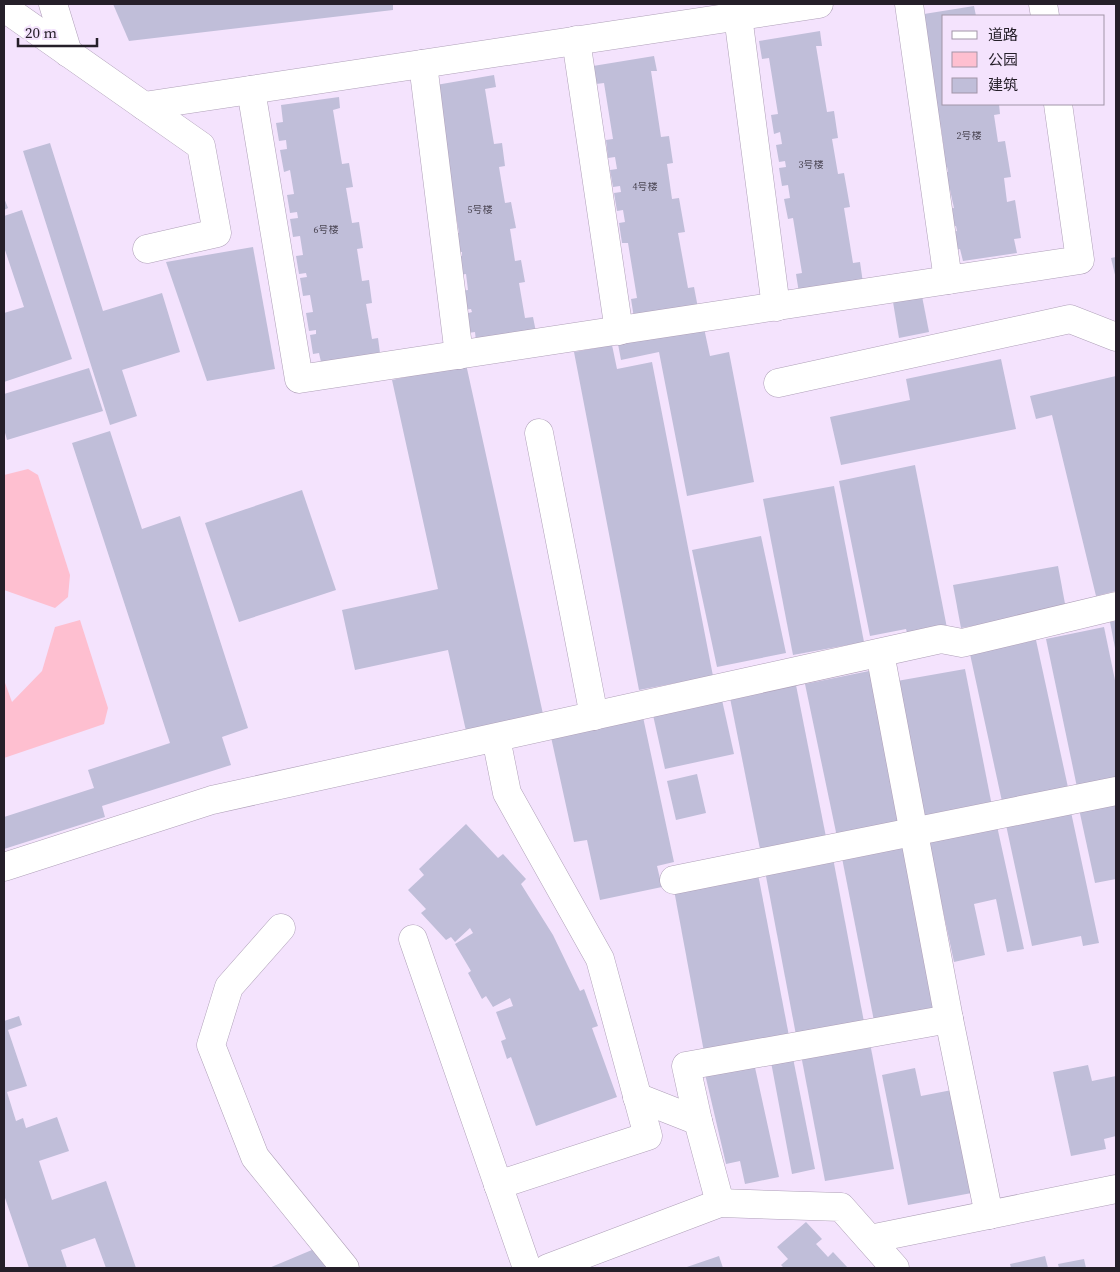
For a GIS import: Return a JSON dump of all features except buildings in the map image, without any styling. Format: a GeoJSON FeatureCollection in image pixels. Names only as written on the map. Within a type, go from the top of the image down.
{"type":"FeatureCollection","features":[{"type":"Feature","properties":{"kind":"lane"},"geometry":{"type":"LineString","coordinates":[[4,4],[6,9],[201,146],[217,233],[147,249]]}},
{"type":"Feature","properties":{"kind":"lane"},"geometry":{"type":"LineString","coordinates":[[53,4],[68,52]]}},
{"type":"Feature","properties":{"kind":"lane"},"geometry":{"type":"LineString","coordinates":[[144,106],[819,4]]}},
{"type":"Feature","properties":{"kind":"lane"},"geometry":{"type":"LineString","coordinates":[[909,4],[948,280]]}},
{"type":"Feature","properties":{"kind":"lane"},"geometry":{"type":"LineString","coordinates":[[738,16],[776,306]]}},
{"type":"Feature","properties":{"kind":"lane"},"geometry":{"type":"LineString","coordinates":[[576,40],[620,330]]}},
{"type":"Feature","properties":{"kind":"lane"},"geometry":{"type":"LineString","coordinates":[[423,64],[459,355]]}},
{"type":"Feature","properties":{"kind":"lane"},"geometry":{"type":"LineString","coordinates":[[251,90],[299,379],[1080,260],[1058,105]]}},
{"type":"Feature","properties":{"kind":"lane"},"geometry":{"type":"LineString","coordinates":[[778,383],[1070,318],[1116,337]]}},
{"type":"Feature","properties":{"kind":"lane"},"geometry":{"type":"LineString","coordinates":[[539,433],[594,716]]}},
{"type":"Feature","properties":{"kind":"lane"},"geometry":{"type":"LineString","coordinates":[[4,866],[212,800],[941,639],[962,644],[1116,606]]}},
{"type":"Feature","properties":{"kind":"lane"},"geometry":{"type":"LineString","coordinates":[[880,653],[949,1019],[989,1216]]}},
{"type":"Feature","properties":{"kind":"lane"},"geometry":{"type":"LineString","coordinates":[[496,738],[508,793],[600,959],[648,1136],[498,1185]]}},
{"type":"Feature","properties":{"kind":"lane"},"geometry":{"type":"LineString","coordinates":[[674,880],[1116,791]]}},
{"type":"Feature","properties":{"kind":"lane"},"geometry":{"type":"LineString","coordinates":[[281,928],[229,987],[211,1045],[255,1157],[345,1268]]}},
{"type":"Feature","properties":{"kind":"lane"},"geometry":{"type":"LineString","coordinates":[[413,939],[527,1268]]}},
{"type":"Feature","properties":{"kind":"lane"},"geometry":{"type":"LineString","coordinates":[[720,1203],[698,1121],[686,1066],[949,1019]]}},
{"type":"Feature","properties":{"kind":"lane"},"geometry":{"type":"LineString","coordinates":[[637,1096],[698,1121]]}},
{"type":"Feature","properties":{"kind":"lane"},"geometry":{"type":"LineString","coordinates":[[870,1239],[1116,1189]]}},
{"type":"Feature","properties":{"kind":"lane"},"geometry":{"type":"LineString","coordinates":[[548,1268],[720,1203],[842,1207],[895,1268]]}},
{"type":"Feature","properties":{"kind":"green space"},"geometry":{"type":"Polygon","coordinates":[[[28,469],[38,475],[70,575],[68,597],[55,608],[4,590],[4,475],[28,469]]]}},
{"type":"Feature","properties":{"kind":"green space"},"geometry":{"type":"Polygon","coordinates":[[[80,620],[108,708],[104,724],[4,758],[4,680],[12,702],[42,671],[55,627],[80,620]]]}}]}
